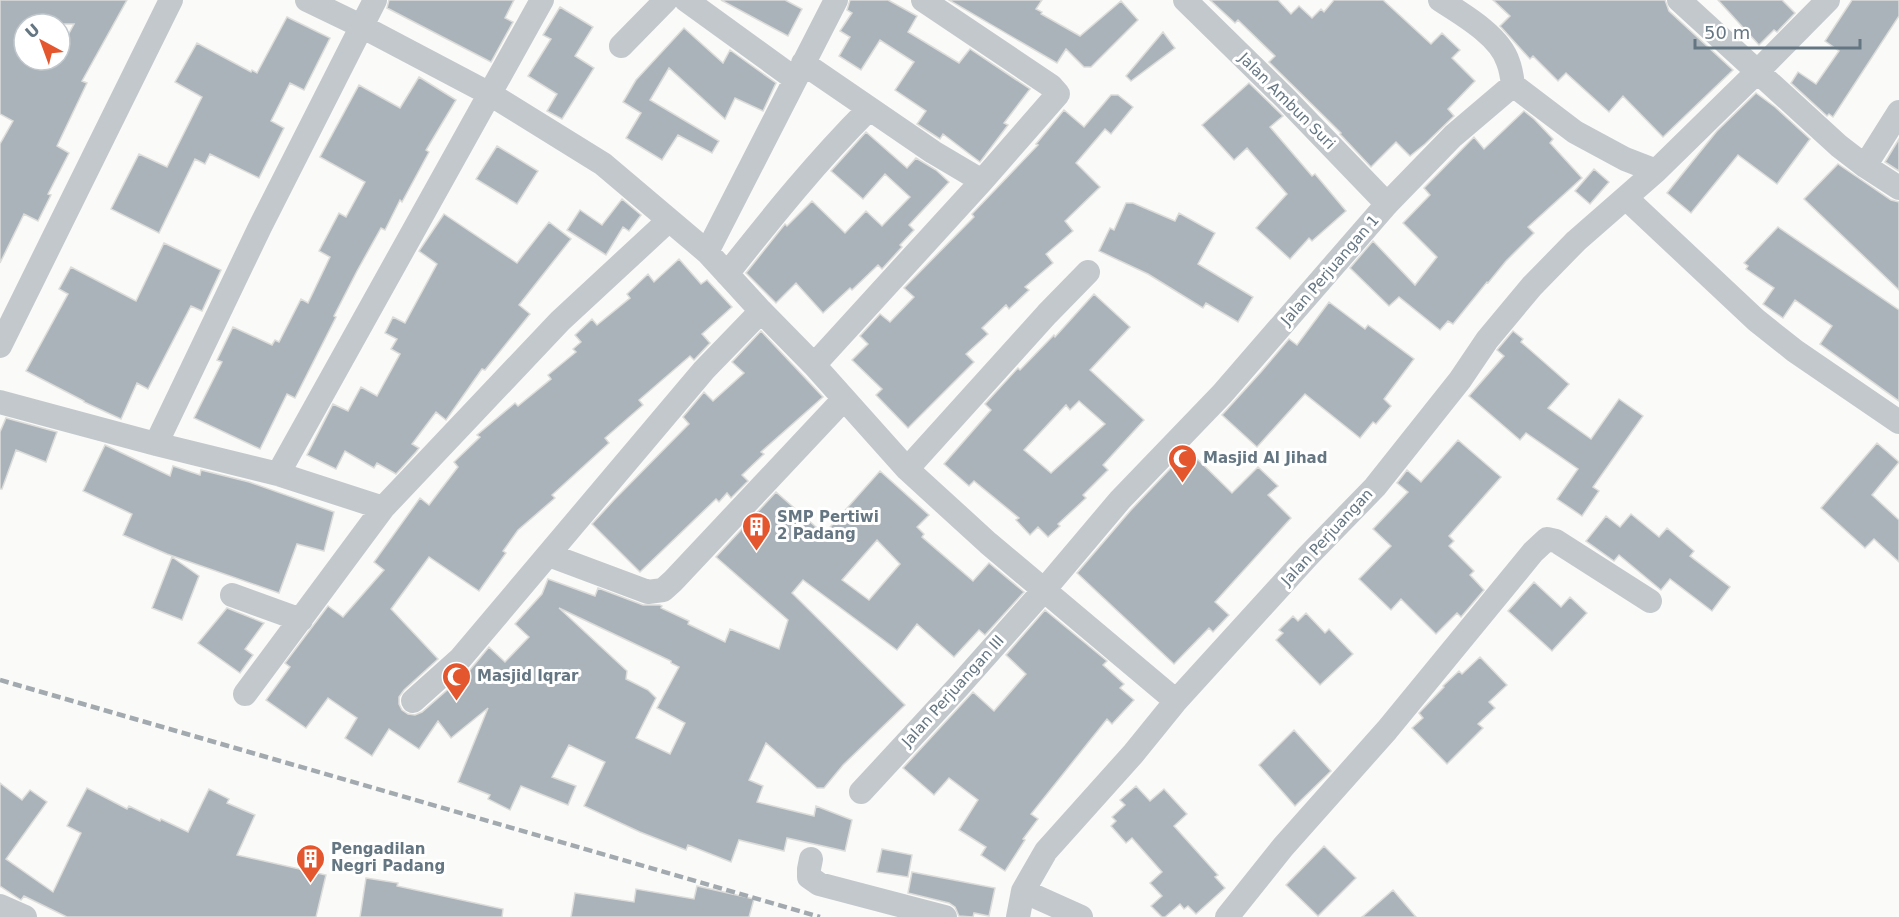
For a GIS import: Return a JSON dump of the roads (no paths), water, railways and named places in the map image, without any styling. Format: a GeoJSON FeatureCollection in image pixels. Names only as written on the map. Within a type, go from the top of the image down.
{"type":"FeatureCollection","features":[{"type":"Feature","properties":{"kind":"street"},"geometry":{"type":"LineString","coordinates":[[0,346],[171,0]]}},
{"type":"Feature","properties":{"kind":"street"},"geometry":{"type":"LineString","coordinates":[[307,0],[490,94],[603,164],[707,252],[760,311],[814,365],[907,469],[988,543],[1176,702]]}},
{"type":"Feature","properties":{"kind":"street"},"geometry":{"type":"LineString","coordinates":[[156,444],[255,237],[375,0]]}},
{"type":"Feature","properties":{"kind":"street"},"geometry":{"type":"LineString","coordinates":[[278,474],[542,0]]}},
{"type":"Feature","properties":{"kind":"street"},"geometry":{"type":"LineString","coordinates":[[621,46],[666,0]]}},
{"type":"Feature","properties":{"kind":"street"},"geometry":{"type":"LineString","coordinates":[[686,0],[799,71],[868,109],[982,181]]}},
{"type":"Feature","properties":{"kind":"street"},"geometry":{"type":"LineString","coordinates":[[707,252],[836,0]]}},
{"type":"Feature","properties":{"kind":"street"},"geometry":{"type":"LineString","coordinates":[[814,365],[982,181],[1058,93],[923,0]]}},
{"type":"Feature","properties":{"kind":"street","name":"Jalan Ambun Suri"},"geometry":{"type":"LineString","coordinates":[[1185,0],[1285,98],[1387,204]]}},
{"type":"Feature","properties":{"kind":"street"},"geometry":{"type":"LineString","coordinates":[[1440,0],[1481,28],[1503,51],[1509,62],[1513,85],[1575,132],[1624,159],[1656,171]]}},
{"type":"Feature","properties":{"kind":"street"},"geometry":{"type":"LineString","coordinates":[[1679,0],[1839,146],[1899,188]]}},
{"type":"Feature","properties":{"kind":"street","name":"Jalan Perjuangan"},"geometry":{"type":"LineString","coordinates":[[1018,917],[1023,891],[1046,851],[1176,702],[1308,556],[1375,487],[1460,380],[1487,340],[1532,286],[1576,241],[1656,171],[1828,0]]}},
{"type":"Feature","properties":{"kind":"street","name":"Jalan Perjuangan 1"},"geometry":{"type":"LineString","coordinates":[[1044,590],[1113,508],[1222,394],[1387,204],[1453,136],[1513,85]]}},
{"type":"Feature","properties":{"kind":"street"},"geometry":{"type":"LineString","coordinates":[[727,274],[790,195],[868,109]]}},
{"type":"Feature","properties":{"kind":"street"},"geometry":{"type":"LineString","coordinates":[[1865,166],[1899,112]]}},
{"type":"Feature","properties":{"kind":"street"},"geometry":{"type":"LineString","coordinates":[[1626,198],[1756,320],[1795,351],[1899,422]]}},
{"type":"Feature","properties":{"kind":"street"},"geometry":{"type":"LineString","coordinates":[[245,694],[383,508],[560,321],[669,220]]}},
{"type":"Feature","properties":{"kind":"street"},"geometry":{"type":"LineString","coordinates":[[907,469],[1088,272]]}},
{"type":"Feature","properties":{"kind":"street"},"geometry":{"type":"LineString","coordinates":[[413,701],[460,659],[704,370],[760,311]]}},
{"type":"Feature","properties":{"kind":"street"},"geometry":{"type":"LineString","coordinates":[[549,555],[648,592],[663,590],[843,400]]}},
{"type":"Feature","properties":{"kind":"street"},"geometry":{"type":"LineString","coordinates":[[0,402],[278,474],[383,508]]}},
{"type":"Feature","properties":{"kind":"street"},"geometry":{"type":"LineString","coordinates":[[1227,917],[1283,847],[1387,730],[1533,552],[1547,539],[1556,541],[1650,601]]}},
{"type":"Feature","properties":{"kind":"street","name":"Jalan Perjuangan III"},"geometry":{"type":"LineString","coordinates":[[861,792],[1044,590]]}},
{"type":"Feature","properties":{"kind":"street"},"geometry":{"type":"LineString","coordinates":[[232,595],[302,620]]}},
{"type":"Feature","properties":{"kind":"street"},"geometry":{"type":"LineString","coordinates":[[812,859],[809,877],[819,884],[945,917]]}},
{"type":"Feature","properties":{"kind":"street"},"geometry":{"type":"LineString","coordinates":[[1023,891],[1081,917]]}},
{"type":"Feature","properties":{"kind":"street"},"geometry":{"type":"LineString","coordinates":[[0,906],[25,917]]}},
{"type":"Feature","properties":{"kind":"railway"},"geometry":{"type":"LineString","coordinates":[[0,680],[820,917]]}},
{"type":"Feature","properties":{"kind":"place","name":"Masjid Al Jihad"},"geometry":{"type":"Point","coordinates":[1182,484]}},
{"type":"Feature","properties":{"kind":"place","name":"SMP Pertiwi 2 Padang"},"geometry":{"type":"Point","coordinates":[756,552]}},
{"type":"Feature","properties":{"kind":"place","name":"Masjid Iqrar"},"geometry":{"type":"Point","coordinates":[456,702]}},
{"type":"Feature","properties":{"kind":"place","name":"Pengadilan Negri Padang"},"geometry":{"type":"Point","coordinates":[310,884]}}]}
